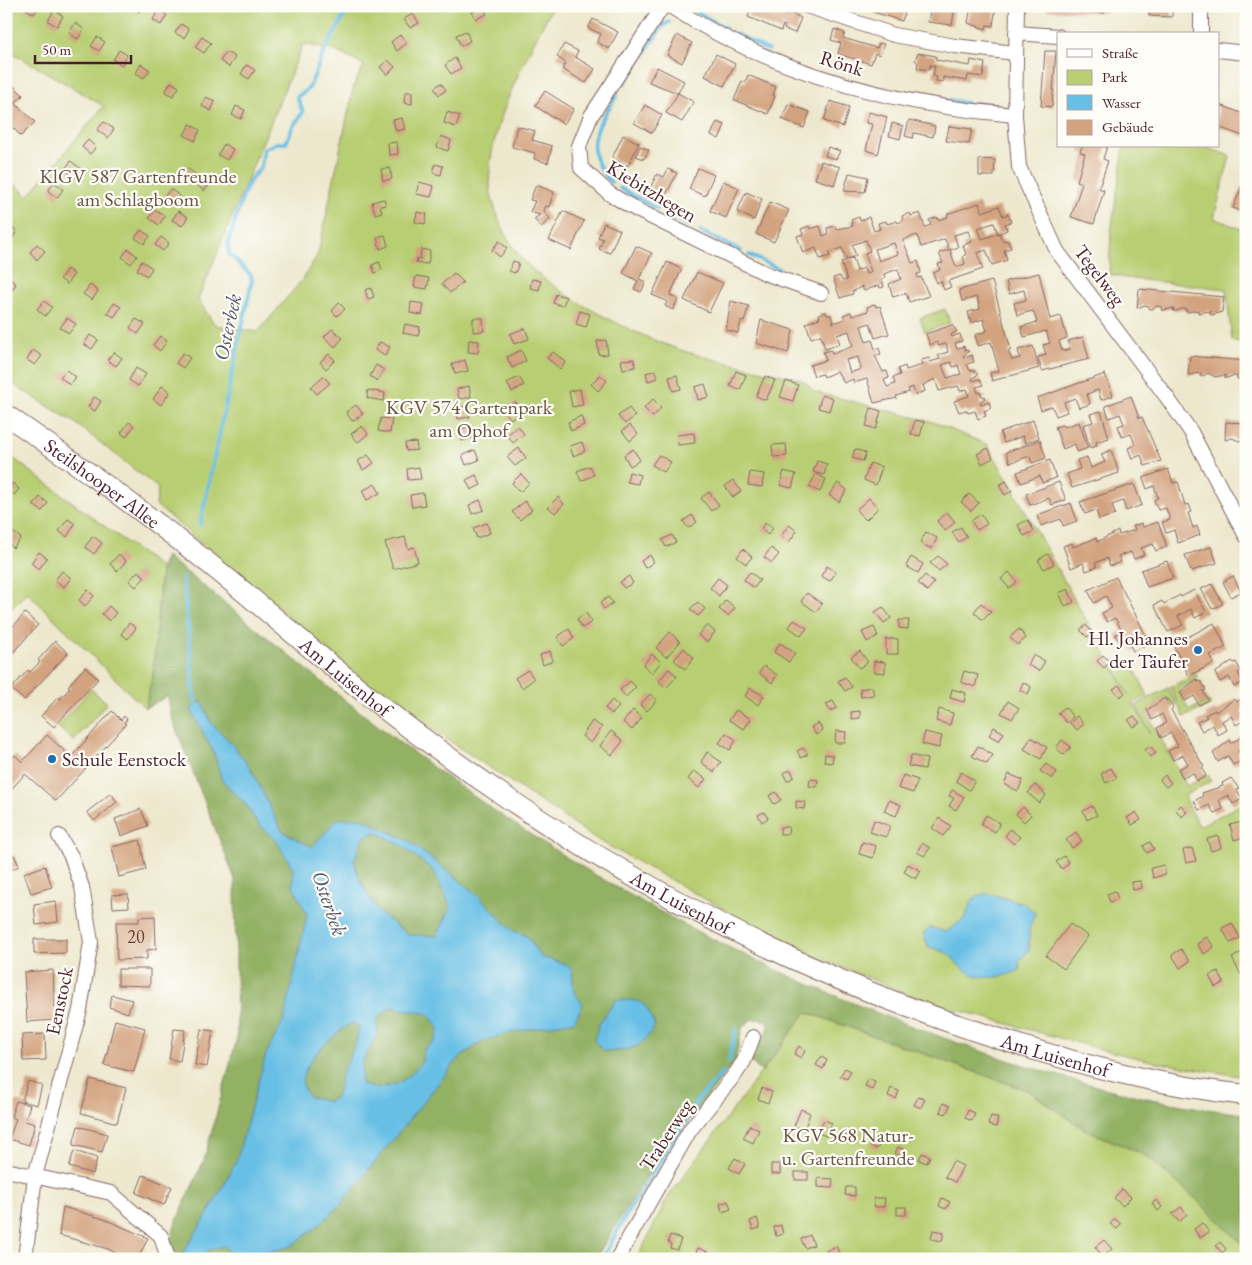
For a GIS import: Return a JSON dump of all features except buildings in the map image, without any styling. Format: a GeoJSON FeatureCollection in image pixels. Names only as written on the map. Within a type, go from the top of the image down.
{"type":"FeatureCollection","features":[{"type":"Feature","properties":{"kind":"main road","name":"Steilshooper Allee"},"geometry":{"type":"LineString","coordinates":[[6,415],[195,553]]}},
{"type":"Feature","properties":{"kind":"main road","name":"Am Luisenhof"},"geometry":{"type":"LineString","coordinates":[[195,553],[376,702],[465,769],[593,853],[698,913],[834,977],[961,1026],[1069,1061],[1137,1078],[1199,1090],[1246,1095]]}},
{"type":"Feature","properties":{"kind":"street","name":"Kiebitzhegen"},"geometry":{"type":"LineString","coordinates":[[663,6],[590,116],[579,146],[581,168],[603,188],[637,210],[760,271],[821,293]]}},
{"type":"Feature","properties":{"kind":"street","name":"Rönk"},"geometry":{"type":"LineString","coordinates":[[670,6],[727,39],[821,79],[917,103],[968,111],[1015,115]]}},
{"type":"Feature","properties":{"kind":"street"},"geometry":{"type":"LineString","coordinates":[[807,6],[894,35],[955,46],[1015,53]]}},
{"type":"Feature","properties":{"kind":"street","name":"Tegelweg"},"geometry":{"type":"LineString","coordinates":[[1017,6],[1015,115],[1019,166],[1057,251],[1191,432],[1246,536]]}},
{"type":"Feature","properties":{"kind":"street"},"geometry":{"type":"LineString","coordinates":[[1201,6],[1201,32]]}},
{"type":"Feature","properties":{"kind":"street"},"geometry":{"type":"LineString","coordinates":[[1016,33],[1057,36]]}},
{"type":"Feature","properties":{"kind":"street"},"geometry":{"type":"LineString","coordinates":[[1220,50],[1246,53]]}},
{"type":"Feature","properties":{"kind":"street","name":"Eenstock"},"geometry":{"type":"LineString","coordinates":[[25,1259],[36,1176],[80,1010],[91,942],[82,887],[71,856],[59,836]]}},
{"type":"Feature","properties":{"kind":"street","name":"Traberweg"},"geometry":{"type":"LineString","coordinates":[[617,1259],[690,1130],[736,1073],[744,1061],[753,1038]]}},
{"type":"Feature","properties":{"kind":"street"},"geometry":{"type":"LineString","coordinates":[[6,1170],[111,1193],[161,1236],[168,1259]]}},
{"type":"Feature","properties":{"kind":"green space"},"geometry":{"type":"Polygon","coordinates":[[[6,6],[553,6],[510,93],[494,142],[490,165],[490,186],[495,210],[514,249],[528,265],[548,282],[596,312],[649,338],[694,354],[797,379],[805,382],[815,392],[933,422],[988,445],[1129,696],[1114,668],[1130,660],[1148,696],[1133,703],[1150,733],[1136,705],[1168,688],[1176,704],[1172,706],[1169,699],[1164,698],[1155,702],[1156,705],[1146,712],[1187,786],[1208,775],[1211,781],[1184,796],[1199,826],[1246,802],[1246,1077],[1155,1062],[928,1002],[794,948],[598,840],[382,696],[156,505],[158,488],[74,422],[6,380],[6,177],[28,196],[104,106],[6,49],[6,6]],[[303,44],[198,300],[215,325],[258,332],[302,280],[318,254],[354,85],[364,65],[335,51],[303,44]]]}},
{"type":"Feature","properties":{"kind":"green space"},"geometry":{"type":"Polygon","coordinates":[[[1124,148],[1208,148],[1230,156],[1214,218],[1246,231],[1246,342],[1232,341],[1226,289],[1125,278],[1109,274],[1111,232],[1124,148]]]}},
{"type":"Feature","properties":{"kind":"green space"},"geometry":{"type":"Polygon","coordinates":[[[945,309],[950,323],[925,332],[920,318],[945,309]]]}},
{"type":"Feature","properties":{"kind":"green space"},"geometry":{"type":"Polygon","coordinates":[[[6,453],[161,568],[153,674],[145,708],[27,592],[6,614],[6,453]]]}},
{"type":"Feature","properties":{"kind":"green space"},"geometry":{"type":"Polygon","coordinates":[[[166,556],[359,711],[479,800],[593,873],[651,907],[710,938],[770,967],[894,1020],[1028,1067],[1136,1096],[1246,1114],[1246,1247],[1195,1198],[1145,1155],[1084,1129],[1029,1091],[806,1012],[762,1072],[751,1062],[769,1026],[766,1020],[752,1019],[742,1028],[735,1061],[646,1178],[595,1259],[164,1259],[177,1220],[204,1160],[237,1038],[235,879],[171,716],[168,696],[145,708],[153,674],[161,568],[166,556]]]}},
{"type":"Feature","properties":{"kind":"green space"},"geometry":{"type":"Polygon","coordinates":[[[1196,674],[1198,678],[1178,689],[1189,710],[1209,701],[1211,705],[1184,717],[1170,687],[1196,674]]]}},
{"type":"Feature","properties":{"kind":"green space"},"geometry":{"type":"Polygon","coordinates":[[[91,689],[107,703],[74,741],[58,727],[91,689]]]}},
{"type":"Feature","properties":{"kind":"green space","name":"KGV 568 Natur- u. Gartenfreunde"},"geometry":{"type":"Polygon","coordinates":[[[806,1012],[1029,1091],[1084,1129],[1145,1155],[1195,1198],[1246,1247],[1246,1259],[637,1259],[668,1197],[806,1012]]]}},
{"type":"Feature","properties":{"kind":"water"},"geometry":{"type":"Polygon","coordinates":[[[202,701],[211,723],[231,743],[250,767],[282,831],[312,847],[337,819],[362,818],[409,841],[478,895],[512,930],[527,936],[541,957],[567,964],[572,971],[574,992],[583,1004],[575,1021],[509,1033],[481,1042],[458,1059],[342,1203],[320,1224],[290,1247],[258,1254],[255,1259],[235,1259],[235,1256],[223,1246],[209,1250],[200,1259],[184,1259],[182,1254],[209,1212],[236,1162],[266,1054],[284,1020],[307,915],[293,885],[293,869],[276,840],[259,825],[246,805],[222,780],[214,753],[191,709],[202,701]],[[376,832],[364,837],[354,860],[360,881],[379,913],[409,935],[437,936],[451,907],[434,871],[401,845],[376,832]],[[391,1007],[377,1018],[377,1034],[362,1063],[361,1084],[376,1089],[396,1084],[409,1076],[422,1062],[424,1049],[435,1041],[439,1028],[428,1014],[391,1007]],[[353,1023],[320,1050],[306,1069],[303,1086],[309,1097],[329,1102],[337,1096],[341,1076],[356,1043],[359,1027],[353,1023]]]}},
{"type":"Feature","properties":{"kind":"water"},"geometry":{"type":"Polygon","coordinates":[[[986,893],[1023,903],[1035,913],[1029,930],[1029,950],[1019,962],[1020,970],[990,978],[968,972],[950,955],[929,947],[923,934],[930,927],[946,932],[964,919],[973,899],[986,893]]]}},
{"type":"Feature","properties":{"kind":"water"},"geometry":{"type":"Polygon","coordinates":[[[616,1000],[632,1000],[642,1003],[655,1026],[640,1044],[634,1047],[621,1051],[604,1051],[594,1040],[599,1024],[616,1000]]]}},
{"type":"Feature","properties":{"kind":"waterway","name":"Osterbek"},"geometry":{"type":"LineString","coordinates":[[200,525],[252,280],[251,275],[229,254],[228,243],[244,193],[251,179],[261,167],[264,149],[276,143],[286,143],[293,126],[303,112],[297,97],[309,88],[324,52],[350,6]]}},
{"type":"Feature","properties":{"kind":"waterway"},"geometry":{"type":"LineString","coordinates":[[695,11],[726,29]]}},
{"type":"Feature","properties":{"kind":"waterway"},"geometry":{"type":"LineString","coordinates":[[624,84],[662,27],[669,22]]}},
{"type":"Feature","properties":{"kind":"waterway"},"geometry":{"type":"LineString","coordinates":[[735,34],[768,50]]}},
{"type":"Feature","properties":{"kind":"waterway"},"geometry":{"type":"LineString","coordinates":[[611,182],[601,170],[596,159],[594,138],[617,95]]}},
{"type":"Feature","properties":{"kind":"waterway"},"geometry":{"type":"LineString","coordinates":[[950,100],[967,103]]}},
{"type":"Feature","properties":{"kind":"waterway"},"geometry":{"type":"LineString","coordinates":[[979,104],[983,105]]}},
{"type":"Feature","properties":{"kind":"waterway"},"geometry":{"type":"LineString","coordinates":[[620,188],[657,209]]}},
{"type":"Feature","properties":{"kind":"waterway"},"geometry":{"type":"LineString","coordinates":[[666,214],[689,226]]}},
{"type":"Feature","properties":{"kind":"waterway"},"geometry":{"type":"LineString","coordinates":[[700,231],[741,251]]}},
{"type":"Feature","properties":{"kind":"waterway"},"geometry":{"type":"LineString","coordinates":[[749,255],[779,269]]}},
{"type":"Feature","properties":{"kind":"waterway","name":"Osterbek"},"geometry":{"type":"LineString","coordinates":[[183,578],[195,701],[198,711]]}},
{"type":"Feature","properties":{"kind":"waterway"},"geometry":{"type":"LineString","coordinates":[[729,1061],[736,1029]]}},
{"type":"Feature","properties":{"kind":"waterway"},"geometry":{"type":"LineString","coordinates":[[602,1259],[626,1215],[667,1152],[696,1102],[724,1071]]}},
{"type":"Feature","properties":{"kind":"place","name":"Hl. Johannes der Täufer"},"geometry":{"type":"Point","coordinates":[1198,650]}},
{"type":"Feature","properties":{"kind":"place","name":"Schule Eenstock"},"geometry":{"type":"Point","coordinates":[52,759]}},
{"type":"Feature","properties":{"kind":"park label","name":"KlGV 587 Gartenfreunde am Schlagboom"},"geometry":{"type":"Point","coordinates":[138,188]}},
{"type":"Feature","properties":{"kind":"park label","name":"KGV 574 Gartenpark am Ophof"},"geometry":{"type":"Point","coordinates":[469,418]}}]}
